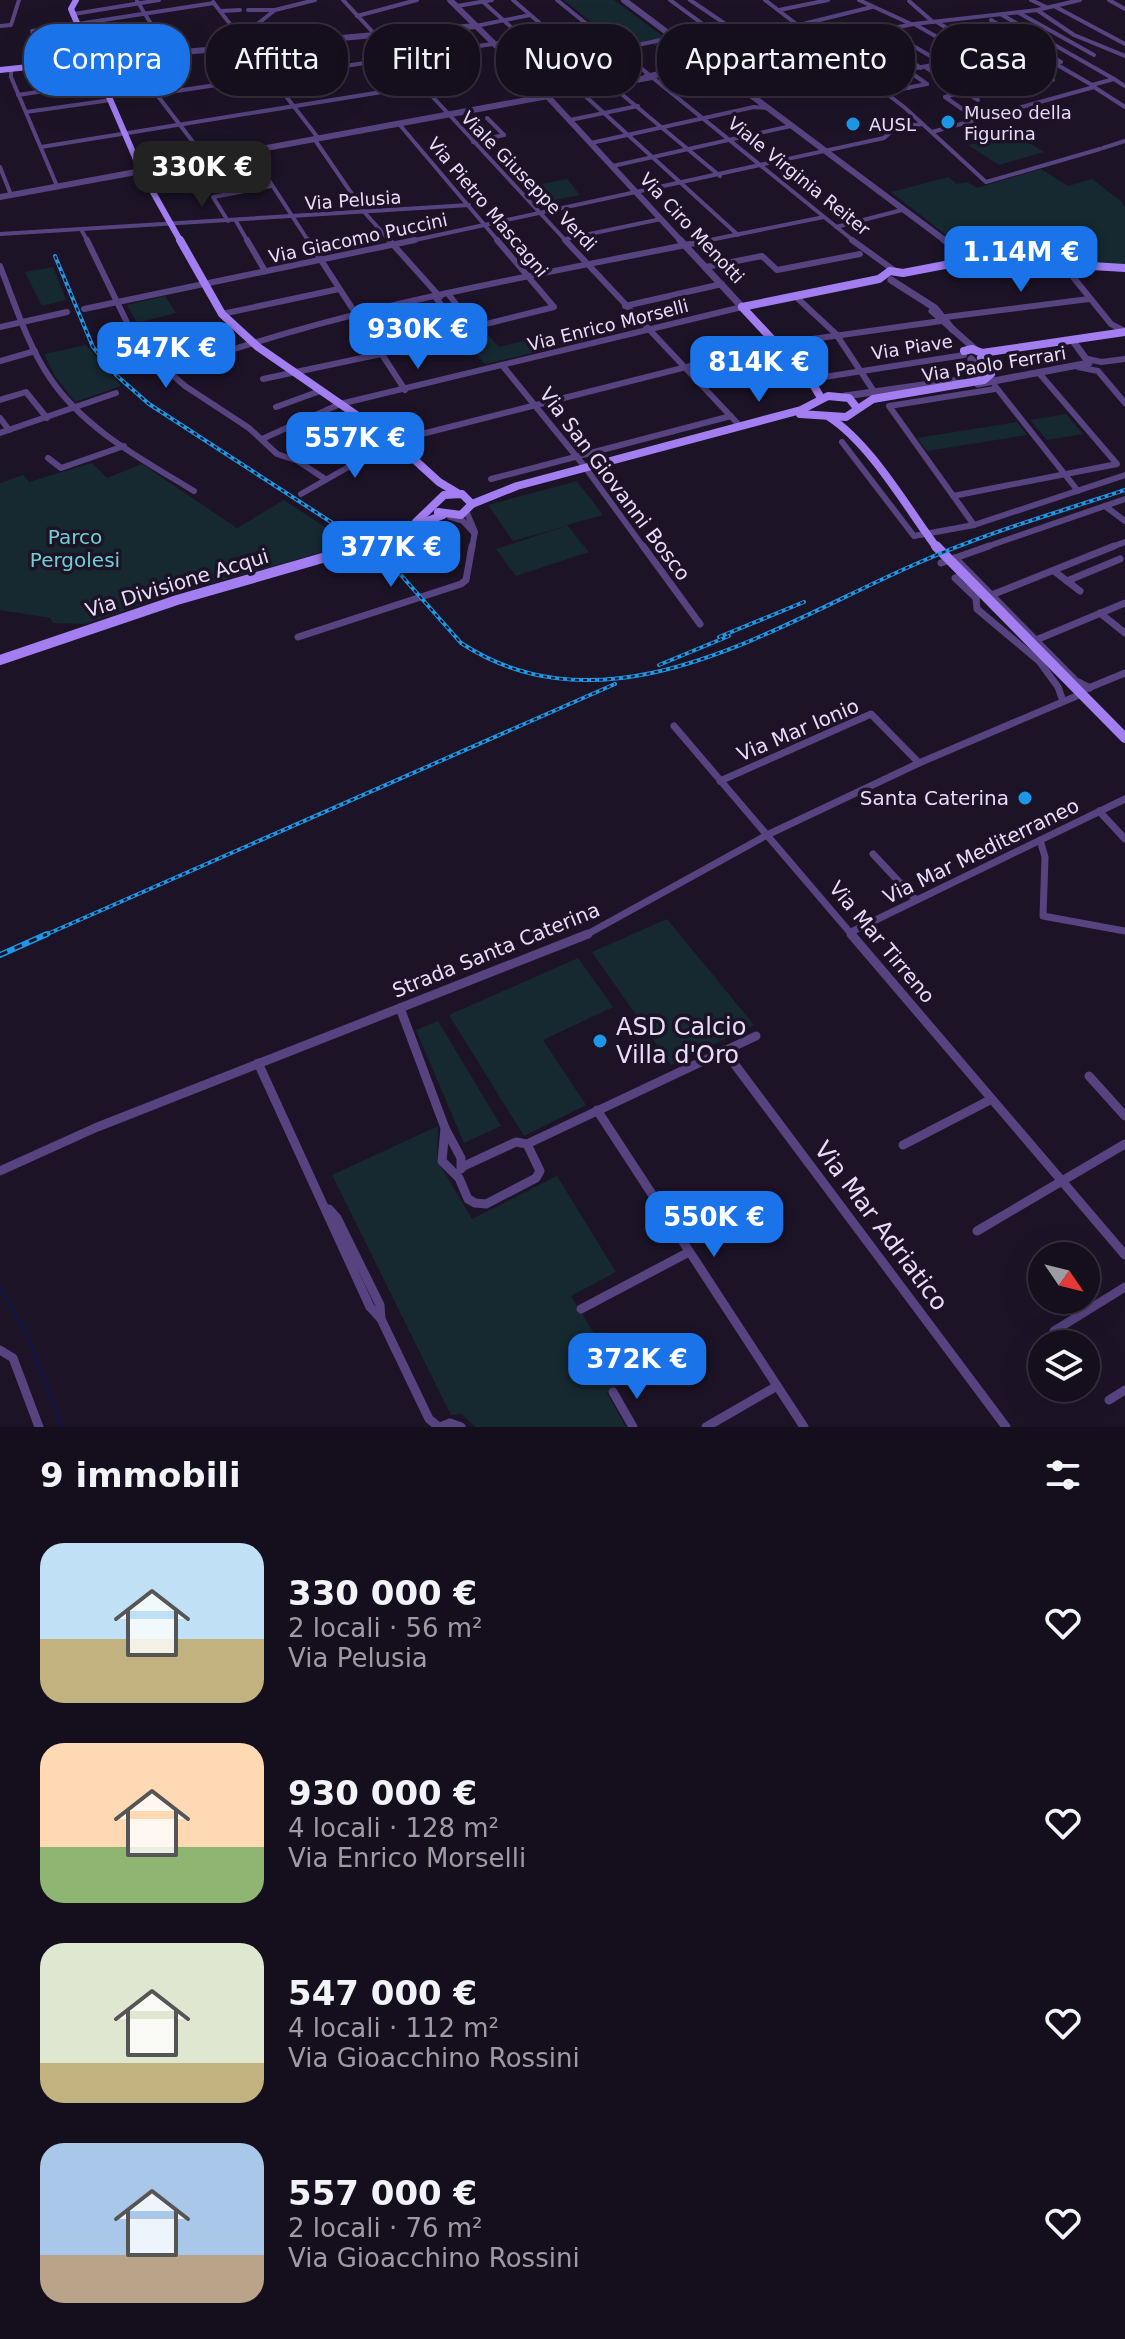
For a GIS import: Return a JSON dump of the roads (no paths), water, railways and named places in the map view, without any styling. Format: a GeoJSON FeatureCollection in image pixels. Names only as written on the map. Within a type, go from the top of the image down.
{"type":"FeatureCollection","features":[{"type":"Feature","properties":{"kind":"main road"},"geometry":{"type":"LineString","coordinates":[[76,0],[71,7],[79,24]]}},
{"type":"Feature","properties":{"kind":"main road"},"geometry":{"type":"LineString","coordinates":[[0,70],[24,67]]}},
{"type":"Feature","properties":{"kind":"main road"},"geometry":{"type":"LineString","coordinates":[[109,96],[141,171],[230,325],[394,441],[421,462],[439,482],[461,494],[470,508],[493,493]]}},
{"type":"Feature","properties":{"kind":"main road"},"geometry":{"type":"LineString","coordinates":[[742,307],[886,274],[976,259],[1125,268]]}},
{"type":"Feature","properties":{"kind":"main road","name":"Via Ciro Menotti"},"geometry":{"type":"LineString","coordinates":[[742,307],[814,379],[840,396],[854,412]]}},
{"type":"Feature","properties":{"kind":"main road","name":"Via Piave"},"geometry":{"type":"LineString","coordinates":[[973,354],[1125,332]]}},
{"type":"Feature","properties":{"kind":"main road","name":"Via Paolo Ferrari"},"geometry":{"type":"LineString","coordinates":[[827,416],[854,412],[873,399],[987,379],[991,374],[973,354]]}},
{"type":"Feature","properties":{"kind":"main road","name":"Via Ciro Menotti"},"geometry":{"type":"LineString","coordinates":[[814,379],[827,416]]}},
{"type":"Feature","properties":{"kind":"main road"},"geometry":{"type":"LineString","coordinates":[[440,497],[493,493],[786,414],[819,400],[840,396]]}},
{"type":"Feature","properties":{"kind":"main road"},"geometry":{"type":"LineString","coordinates":[[854,412],[863,449]]}},
{"type":"Feature","properties":{"kind":"main road"},"geometry":{"type":"LineString","coordinates":[[786,414],[827,416],[843,426],[939,551],[1063,676],[1084,691],[1121,734]]}},
{"type":"Feature","properties":{"kind":"main road"},"geometry":{"type":"LineString","coordinates":[[439,482],[440,497],[434,508],[446,516]]}},
{"type":"Feature","properties":{"kind":"main road","name":"Via Divisione Acqui"},"geometry":{"type":"LineString","coordinates":[[411,526],[434,508]]}},
{"type":"Feature","properties":{"kind":"main road","name":"Via Divisione Acqui"},"geometry":{"type":"LineString","coordinates":[[0,660],[177,600],[359,548],[411,526],[470,508]]}},
{"type":"Feature","properties":{"kind":"street"},"geometry":{"type":"LineString","coordinates":[[0,26],[11,25],[19,0]]}},
{"type":"Feature","properties":{"kind":"street"},"geometry":{"type":"LineString","coordinates":[[74,14],[159,0]]}},
{"type":"Feature","properties":{"kind":"street"},"geometry":{"type":"LineString","coordinates":[[258,24],[275,10],[279,0]]}},
{"type":"Feature","properties":{"kind":"street"},"geometry":{"type":"LineString","coordinates":[[248,10],[275,10],[315,0]]}},
{"type":"Feature","properties":{"kind":"street","name":"Viale Giuseppe Verdi"},"geometry":{"type":"LineString","coordinates":[[343,0],[364,24]]}},
{"type":"Feature","properties":{"kind":"street"},"geometry":{"type":"LineString","coordinates":[[357,16],[400,2],[417,0]]}},
{"type":"Feature","properties":{"kind":"street","name":"Via Ciro Menotti"},"geometry":{"type":"LineString","coordinates":[[450,0],[474,24]]}},
{"type":"Feature","properties":{"kind":"street"},"geometry":{"type":"LineString","coordinates":[[457,6],[492,0]]}},
{"type":"Feature","properties":{"kind":"street"},"geometry":{"type":"LineString","coordinates":[[513,0],[541,24]]}},
{"type":"Feature","properties":{"kind":"street","name":"Viale Virginia Reiter"},"geometry":{"type":"LineString","coordinates":[[557,0],[587,24]]}},
{"type":"Feature","properties":{"kind":"street"},"geometry":{"type":"LineString","coordinates":[[624,0],[657,24]]}},
{"type":"Feature","properties":{"kind":"street"},"geometry":{"type":"LineString","coordinates":[[670,0],[702,24]]}},
{"type":"Feature","properties":{"kind":"street"},"geometry":{"type":"LineString","coordinates":[[690,0],[726,24]]}},
{"type":"Feature","properties":{"kind":"street"},"geometry":{"type":"LineString","coordinates":[[767,1],[783,0]]}},
{"type":"Feature","properties":{"kind":"street"},"geometry":{"type":"LineString","coordinates":[[779,11],[828,0]]}},
{"type":"Feature","properties":{"kind":"street"},"geometry":{"type":"LineString","coordinates":[[859,0],[914,24],[988,18],[1080,0]]}},
{"type":"Feature","properties":{"kind":"street"},"geometry":{"type":"LineString","coordinates":[[1031,0],[1124,42]]}},
{"type":"Feature","properties":{"kind":"street"},"geometry":{"type":"LineString","coordinates":[[1109,0],[1125,9]]}},
{"type":"Feature","properties":{"kind":"street"},"geometry":{"type":"LineString","coordinates":[[482,1],[507,24]]}},
{"type":"Feature","properties":{"kind":"street"},"geometry":{"type":"LineString","coordinates":[[767,1],[798,24]]}},
{"type":"Feature","properties":{"kind":"street"},"geometry":{"type":"LineString","coordinates":[[909,1],[938,24]]}},
{"type":"Feature","properties":{"kind":"street"},"geometry":{"type":"LineString","coordinates":[[137,2],[152,24]]}},
{"type":"Feature","properties":{"kind":"street"},"geometry":{"type":"LineString","coordinates":[[79,24],[213,2],[230,24]]}},
{"type":"Feature","properties":{"kind":"street"},"geometry":{"type":"LineString","coordinates":[[803,24],[872,7]]}},
{"type":"Feature","properties":{"kind":"street"},"geometry":{"type":"LineString","coordinates":[[221,11],[240,10]]}},
{"type":"Feature","properties":{"kind":"street"},"geometry":{"type":"LineString","coordinates":[[1037,10],[1074,35],[1125,56]]}},
{"type":"Feature","properties":{"kind":"street"},"geometry":{"type":"LineString","coordinates":[[1018,13],[1094,55],[1078,58]]}},
{"type":"Feature","properties":{"kind":"street"},"geometry":{"type":"LineString","coordinates":[[480,25],[530,15]]}},
{"type":"Feature","properties":{"kind":"street"},"geometry":{"type":"LineString","coordinates":[[1002,15],[1125,87]]}},
{"type":"Feature","properties":{"kind":"street"},"geometry":{"type":"LineString","coordinates":[[988,18],[998,24]]}},
{"type":"Feature","properties":{"kind":"street","name":"Via Ciro Menotti"},"geometry":{"type":"LineString","coordinates":[[480,30],[496,44]]}},
{"type":"Feature","properties":{"kind":"street"},"geometry":{"type":"LineString","coordinates":[[915,63],[931,72]]}},
{"type":"Feature","properties":{"kind":"street"},"geometry":{"type":"LineString","coordinates":[[1056,64],[1125,107]]}},
{"type":"Feature","properties":{"kind":"street"},"geometry":{"type":"LineString","coordinates":[[915,68],[931,65]]}},
{"type":"Feature","properties":{"kind":"street","name":"Viale Virginia Reiter"},"geometry":{"type":"LineString","coordinates":[[642,67],[836,227],[886,274],[949,321],[973,354]]}},
{"type":"Feature","properties":{"kind":"street"},"geometry":{"type":"LineString","coordinates":[[11,69],[18,95],[57,186]]}},
{"type":"Feature","properties":{"kind":"street"},"geometry":{"type":"LineString","coordinates":[[0,197],[399,124],[483,114],[657,75]]}},
{"type":"Feature","properties":{"kind":"street"},"geometry":{"type":"LineString","coordinates":[[915,76],[927,84],[915,87]]}},
{"type":"Feature","properties":{"kind":"street"},"geometry":{"type":"LineString","coordinates":[[932,132],[1114,79]]}},
{"type":"Feature","properties":{"kind":"street"},"geometry":{"type":"LineString","coordinates":[[1106,93],[1125,87]]}},
{"type":"Feature","properties":{"kind":"street"},"geometry":{"type":"LineString","coordinates":[[18,95],[24,94]]}},
{"type":"Feature","properties":{"kind":"street"},"geometry":{"type":"LineString","coordinates":[[41,147],[364,95]]}},
{"type":"Feature","properties":{"kind":"street"},"geometry":{"type":"LineString","coordinates":[[158,96],[206,159]]}},
{"type":"Feature","properties":{"kind":"street"},"geometry":{"type":"LineString","coordinates":[[287,96],[365,213],[395,244],[461,330]]}},
{"type":"Feature","properties":{"kind":"street","name":"Viale Giuseppe Verdi"},"geometry":{"type":"LineString","coordinates":[[429,96],[740,426]]}},
{"type":"Feature","properties":{"kind":"street"},"geometry":{"type":"LineString","coordinates":[[585,96],[738,235]]}},
{"type":"Feature","properties":{"kind":"street"},"geometry":{"type":"LineString","coordinates":[[625,96],[720,176]]}},
{"type":"Feature","properties":{"kind":"street"},"geometry":{"type":"LineString","coordinates":[[753,96],[961,251],[1013,263]]}},
{"type":"Feature","properties":{"kind":"street"},"geometry":{"type":"LineString","coordinates":[[890,96],[986,182],[1125,141]]}},
{"type":"Feature","properties":{"kind":"street"},"geometry":{"type":"LineString","coordinates":[[949,96],[945,97],[978,120]]}},
{"type":"Feature","properties":{"kind":"street"},"geometry":{"type":"LineString","coordinates":[[971,96],[978,100]]}},
{"type":"Feature","properties":{"kind":"street","name":"Via Ciro Menotti"},"geometry":{"type":"LineString","coordinates":[[549,98],[742,307]]}},
{"type":"Feature","properties":{"kind":"street"},"geometry":{"type":"LineString","coordinates":[[26,112],[111,100]]}},
{"type":"Feature","properties":{"kind":"street"},"geometry":{"type":"LineString","coordinates":[[570,120],[638,106]]}},
{"type":"Feature","properties":{"kind":"street"},"geometry":{"type":"LineString","coordinates":[[591,143],[752,107],[767,108]]}},
{"type":"Feature","properties":{"kind":"street"},"geometry":{"type":"LineString","coordinates":[[473,142],[504,135],[483,114]]}},
{"type":"Feature","properties":{"kind":"street","name":"Via Pietro Mascagni"},"geometry":{"type":"LineString","coordinates":[[399,124],[554,307],[474,327],[449,295]]}},
{"type":"Feature","properties":{"kind":"street","name":"Via Giacomo Puccini"},"geometry":{"type":"LineString","coordinates":[[84,309],[720,176],[888,137],[898,128],[922,124]]}},
{"type":"Feature","properties":{"kind":"street"},"geometry":{"type":"LineString","coordinates":[[613,166],[791,126]]}},
{"type":"Feature","properties":{"kind":"street"},"geometry":{"type":"LineString","coordinates":[[1118,144],[1125,148]]}},
{"type":"Feature","properties":{"kind":"street"},"geometry":{"type":"LineString","coordinates":[[250,151],[405,390]]}},
{"type":"Feature","properties":{"kind":"street"},"geometry":{"type":"LineString","coordinates":[[0,167],[11,195]]}},
{"type":"Feature","properties":{"kind":"street"},"geometry":{"type":"LineString","coordinates":[[265,271],[213,197],[271,186]]}},
{"type":"Feature","properties":{"kind":"street","name":"Via Pelusia"},"geometry":{"type":"LineString","coordinates":[[0,234],[469,205]]}},
{"type":"Feature","properties":{"kind":"street"},"geometry":{"type":"LineString","coordinates":[[836,227],[902,210]]}},
{"type":"Feature","properties":{"kind":"street"},"geometry":{"type":"LineString","coordinates":[[168,372],[251,341],[529,277],[824,217]]}},
{"type":"Feature","properties":{"kind":"street"},"geometry":{"type":"LineString","coordinates":[[566,239],[661,219]]}},
{"type":"Feature","properties":{"kind":"street"},"geometry":{"type":"LineString","coordinates":[[82,231],[134,337],[149,354],[168,372],[262,439],[277,454],[298,461],[325,479]]}},
{"type":"Feature","properties":{"kind":"street"},"geometry":{"type":"LineString","coordinates":[[706,267],[762,256],[777,270],[860,254]]}},
{"type":"Feature","properties":{"kind":"street"},"geometry":{"type":"LineString","coordinates":[[0,266],[35,351],[52,381],[76,409],[124,446],[194,491]]}},
{"type":"Feature","properties":{"kind":"street"},"geometry":{"type":"LineString","coordinates":[[1081,266],[1069,272],[1111,324],[1125,332]]}},
{"type":"Feature","properties":{"kind":"street"},"geometry":{"type":"LineString","coordinates":[[886,274],[900,274]]}},
{"type":"Feature","properties":{"kind":"street","name":"Viale Virginia Reiter"},"geometry":{"type":"LineString","coordinates":[[900,274],[908,288]]}},
{"type":"Feature","properties":{"kind":"street"},"geometry":{"type":"LineString","coordinates":[[627,305],[722,284]]}},
{"type":"Feature","properties":{"kind":"street"},"geometry":{"type":"LineString","coordinates":[[222,314],[339,289]]}},
{"type":"Feature","properties":{"kind":"street"},"geometry":{"type":"LineString","coordinates":[[0,292],[10,290]]}},
{"type":"Feature","properties":{"kind":"street"},"geometry":{"type":"LineString","coordinates":[[795,296],[836,334],[873,390]]}},
{"type":"Feature","properties":{"kind":"street"},"geometry":{"type":"LineString","coordinates":[[301,494],[394,441],[777,344],[1089,299]]}},
{"type":"Feature","properties":{"kind":"street","name":"Via Enrico Morselli"},"geometry":{"type":"LineString","coordinates":[[262,439],[340,404],[742,307]]}},
{"type":"Feature","properties":{"kind":"street"},"geometry":{"type":"LineString","coordinates":[[0,327],[67,312]]}},
{"type":"Feature","properties":{"kind":"street"},"geometry":{"type":"LineString","coordinates":[[149,354],[230,325]]}},
{"type":"Feature","properties":{"kind":"street"},"geometry":{"type":"LineString","coordinates":[[1073,341],[1088,361]]}},
{"type":"Feature","properties":{"kind":"street"},"geometry":{"type":"LineString","coordinates":[[0,361],[35,351]]}},
{"type":"Feature","properties":{"kind":"street"},"geometry":{"type":"LineString","coordinates":[[263,379],[381,354]]}},
{"type":"Feature","properties":{"kind":"street","name":"Via Piave"},"geometry":{"type":"LineString","coordinates":[[814,379],[973,354]]}},
{"type":"Feature","properties":{"kind":"street","name":"Via Paolo Ferrari"},"geometry":{"type":"LineString","coordinates":[[840,396],[981,377],[983,370],[973,354]]}},
{"type":"Feature","properties":{"kind":"street","name":"Via Paolo Ferrari"},"geometry":{"type":"LineString","coordinates":[[904,394],[995,385],[1039,373],[1078,367],[1088,361],[1125,359]]}},
{"type":"Feature","properties":{"kind":"street","name":"Via Paolo Ferrari"},"geometry":{"type":"LineString","coordinates":[[1098,371],[1101,362]]}},
{"type":"Feature","properties":{"kind":"street","name":"Via San Giovanni Bosco"},"geometry":{"type":"LineString","coordinates":[[502,365],[585,467],[700,624]]}},
{"type":"Feature","properties":{"kind":"street"},"geometry":{"type":"LineString","coordinates":[[1078,367],[1098,371],[1125,403]]}},
{"type":"Feature","properties":{"kind":"street"},"geometry":{"type":"LineString","coordinates":[[953,496],[1117,464],[1039,373]]}},
{"type":"Feature","properties":{"kind":"street"},"geometry":{"type":"LineString","coordinates":[[974,525],[889,406],[995,385],[1078,491]]}},
{"type":"Feature","properties":{"kind":"street"},"geometry":{"type":"LineString","coordinates":[[276,407],[320,391]]}},
{"type":"Feature","properties":{"kind":"street"},"geometry":{"type":"LineString","coordinates":[[0,400],[26,392],[47,418]]}},
{"type":"Feature","properties":{"kind":"street"},"geometry":{"type":"LineString","coordinates":[[0,433],[116,393]]}},
{"type":"Feature","properties":{"kind":"street"},"geometry":{"type":"LineString","coordinates":[[491,479],[731,416]]}},
{"type":"Feature","properties":{"kind":"street"},"geometry":{"type":"LineString","coordinates":[[0,418],[9,430]]}},
{"type":"Feature","properties":{"kind":"street"},"geometry":{"type":"LineString","coordinates":[[295,426],[321,450],[298,461]]}},
{"type":"Feature","properties":{"kind":"street"},"geometry":{"type":"LineString","coordinates":[[842,442],[914,536],[974,525],[1125,475]]}},
{"type":"Feature","properties":{"kind":"street"},"geometry":{"type":"LineString","coordinates":[[48,458],[61,468],[124,446]]}},
{"type":"Feature","properties":{"kind":"street"},"geometry":{"type":"LineString","coordinates":[[941,563],[1125,499]]}},
{"type":"Feature","properties":{"kind":"street"},"geometry":{"type":"LineString","coordinates":[[1105,506],[1125,521]]}},
{"type":"Feature","properties":{"kind":"street"},"geometry":{"type":"LineString","coordinates":[[298,637],[461,584],[466,580],[475,535],[470,508]]}},
{"type":"Feature","properties":{"kind":"street"},"geometry":{"type":"LineString","coordinates":[[446,516],[463,521],[475,535]]}},
{"type":"Feature","properties":{"kind":"street"},"geometry":{"type":"LineString","coordinates":[[976,598],[1125,542]]}},
{"type":"Feature","properties":{"kind":"street"},"geometry":{"type":"LineString","coordinates":[[1107,549],[1123,561]]}},
{"type":"Feature","properties":{"kind":"street"},"geometry":{"type":"LineString","coordinates":[[955,558],[1084,691]]}},
{"type":"Feature","properties":{"kind":"street"},"geometry":{"type":"LineString","coordinates":[[1067,581],[1123,561]]}},
{"type":"Feature","properties":{"kind":"street"},"geometry":{"type":"LineString","coordinates":[[1054,571],[1080,591]]}},
{"type":"Feature","properties":{"kind":"street"},"geometry":{"type":"LineString","coordinates":[[969,573],[955,578],[976,598],[977,609],[1043,668],[1063,701]]}},
{"type":"Feature","properties":{"kind":"street"},"geometry":{"type":"LineString","coordinates":[[1036,640],[1125,603]]}},
{"type":"Feature","properties":{"kind":"street"},"geometry":{"type":"LineString","coordinates":[[1100,613],[1125,633]]}},
{"type":"Feature","properties":{"kind":"street","name":"Strada Santa Caterina"},"geometry":{"type":"LineString","coordinates":[[0,1171],[95,1128],[579,939],[767,835],[919,763],[1125,673]]}},
{"type":"Feature","properties":{"kind":"street","name":"Via Mar Ionio"},"geometry":{"type":"LineString","coordinates":[[720,781],[871,714],[919,763]]}},
{"type":"Feature","properties":{"kind":"street","name":"Via Mar Tirreno"},"geometry":{"type":"LineString","coordinates":[[674,726],[1125,1255]]}},
{"type":"Feature","properties":{"kind":"street","name":"Via Mar Mediterraneo"},"geometry":{"type":"LineString","coordinates":[[851,932],[1125,799]]}},
{"type":"Feature","properties":{"kind":"street"},"geometry":{"type":"LineString","coordinates":[[1099,811],[1125,839]]}},
{"type":"Feature","properties":{"kind":"street"},"geometry":{"type":"LineString","coordinates":[[1040,840],[1045,857],[1043,916],[1125,931]]}},
{"type":"Feature","properties":{"kind":"street"},"geometry":{"type":"LineString","coordinates":[[873,854],[916,900]]}},
{"type":"Feature","properties":{"kind":"street"},"geometry":{"type":"LineString","coordinates":[[400,1008],[445,1128],[459,1152],[460,1172],[468,1199],[486,1204],[536,1178],[540,1171],[538,1163],[527,1144]]}},
{"type":"Feature","properties":{"kind":"street"},"geometry":{"type":"LineString","coordinates":[[460,1172],[516,1142],[527,1144],[756,1036]]}},
{"type":"Feature","properties":{"kind":"street","name":"Via Mar Adriatico"},"geometry":{"type":"LineString","coordinates":[[724,1050],[1006,1427]]}},
{"type":"Feature","properties":{"kind":"street"},"geometry":{"type":"LineString","coordinates":[[258,1063],[327,1207],[329,1223],[370,1307],[381,1319],[429,1419],[440,1427],[450,1423],[461,1427]]}},
{"type":"Feature","properties":{"kind":"street"},"geometry":{"type":"LineString","coordinates":[[1089,1076],[1125,1116]]}},
{"type":"Feature","properties":{"kind":"street"},"geometry":{"type":"LineString","coordinates":[[903,1145],[990,1100]]}},
{"type":"Feature","properties":{"kind":"street"},"geometry":{"type":"LineString","coordinates":[[597,1110],[804,1427]]}},
{"type":"Feature","properties":{"kind":"street"},"geometry":{"type":"LineString","coordinates":[[445,1128],[442,1161],[460,1172]]}},
{"type":"Feature","properties":{"kind":"street"},"geometry":{"type":"LineString","coordinates":[[977,1231],[1125,1144]]}},
{"type":"Feature","properties":{"kind":"street"},"geometry":{"type":"LineString","coordinates":[[581,1309],[689,1252]]}},
{"type":"Feature","properties":{"kind":"street"},"geometry":{"type":"LineString","coordinates":[[1056,1330],[1125,1287]]}},
{"type":"Feature","properties":{"kind":"street"},"geometry":{"type":"LineString","coordinates":[[0,1350],[13,1358],[39,1427]]}},
{"type":"Feature","properties":{"kind":"street"},"geometry":{"type":"LineString","coordinates":[[706,1427],[777,1386]]}},
{"type":"Feature","properties":{"kind":"street"},"geometry":{"type":"LineString","coordinates":[[1109,1400],[1125,1390]]}},
{"type":"Feature","properties":{"kind":"street"},"geometry":{"type":"LineString","coordinates":[[613,1392],[633,1427]]}},
{"type":"Feature","properties":{"kind":"waterway"},"geometry":{"type":"LineString","coordinates":[[0,1287],[28,1337],[62,1427]]}},
{"type":"Feature","properties":{"kind":"railway"},"geometry":{"type":"LineString","coordinates":[[55,256],[93,347],[116,375],[149,404],[385,557],[461,643],[518,670],[576,680],[634,676],[693,662],[752,640],[943,552],[1125,490]]}},
{"type":"Feature","properties":{"kind":"railway"},"geometry":{"type":"LineString","coordinates":[[719,637],[804,602]]}},
{"type":"Feature","properties":{"kind":"railway"},"geometry":{"type":"LineString","coordinates":[[659,665],[729,636]]}},
{"type":"Feature","properties":{"kind":"railway"},"geometry":{"type":"LineString","coordinates":[[43,936],[615,684]]}},
{"type":"Feature","properties":{"kind":"railway"},"geometry":{"type":"LineString","coordinates":[[0,955],[47,934]]}},
{"type":"Feature","properties":{"kind":"place","name":"Museo della Figurina"},"geometry":{"type":"Point","coordinates":[948,122]}},
{"type":"Feature","properties":{"kind":"place","name":"AUSL"},"geometry":{"type":"Point","coordinates":[853,124]}},
{"type":"Feature","properties":{"kind":"place","name":"Santa Caterina"},"geometry":{"type":"Point","coordinates":[1025,798]}},
{"type":"Feature","properties":{"kind":"place","name":"ASD Calcio Villa d'Oro"},"geometry":{"type":"Point","coordinates":[600,1041]}},
{"type":"Feature","properties":{"kind":"park label","name":"Parco Pergolesi"},"geometry":{"type":"Point","coordinates":[75,548]}}]}
